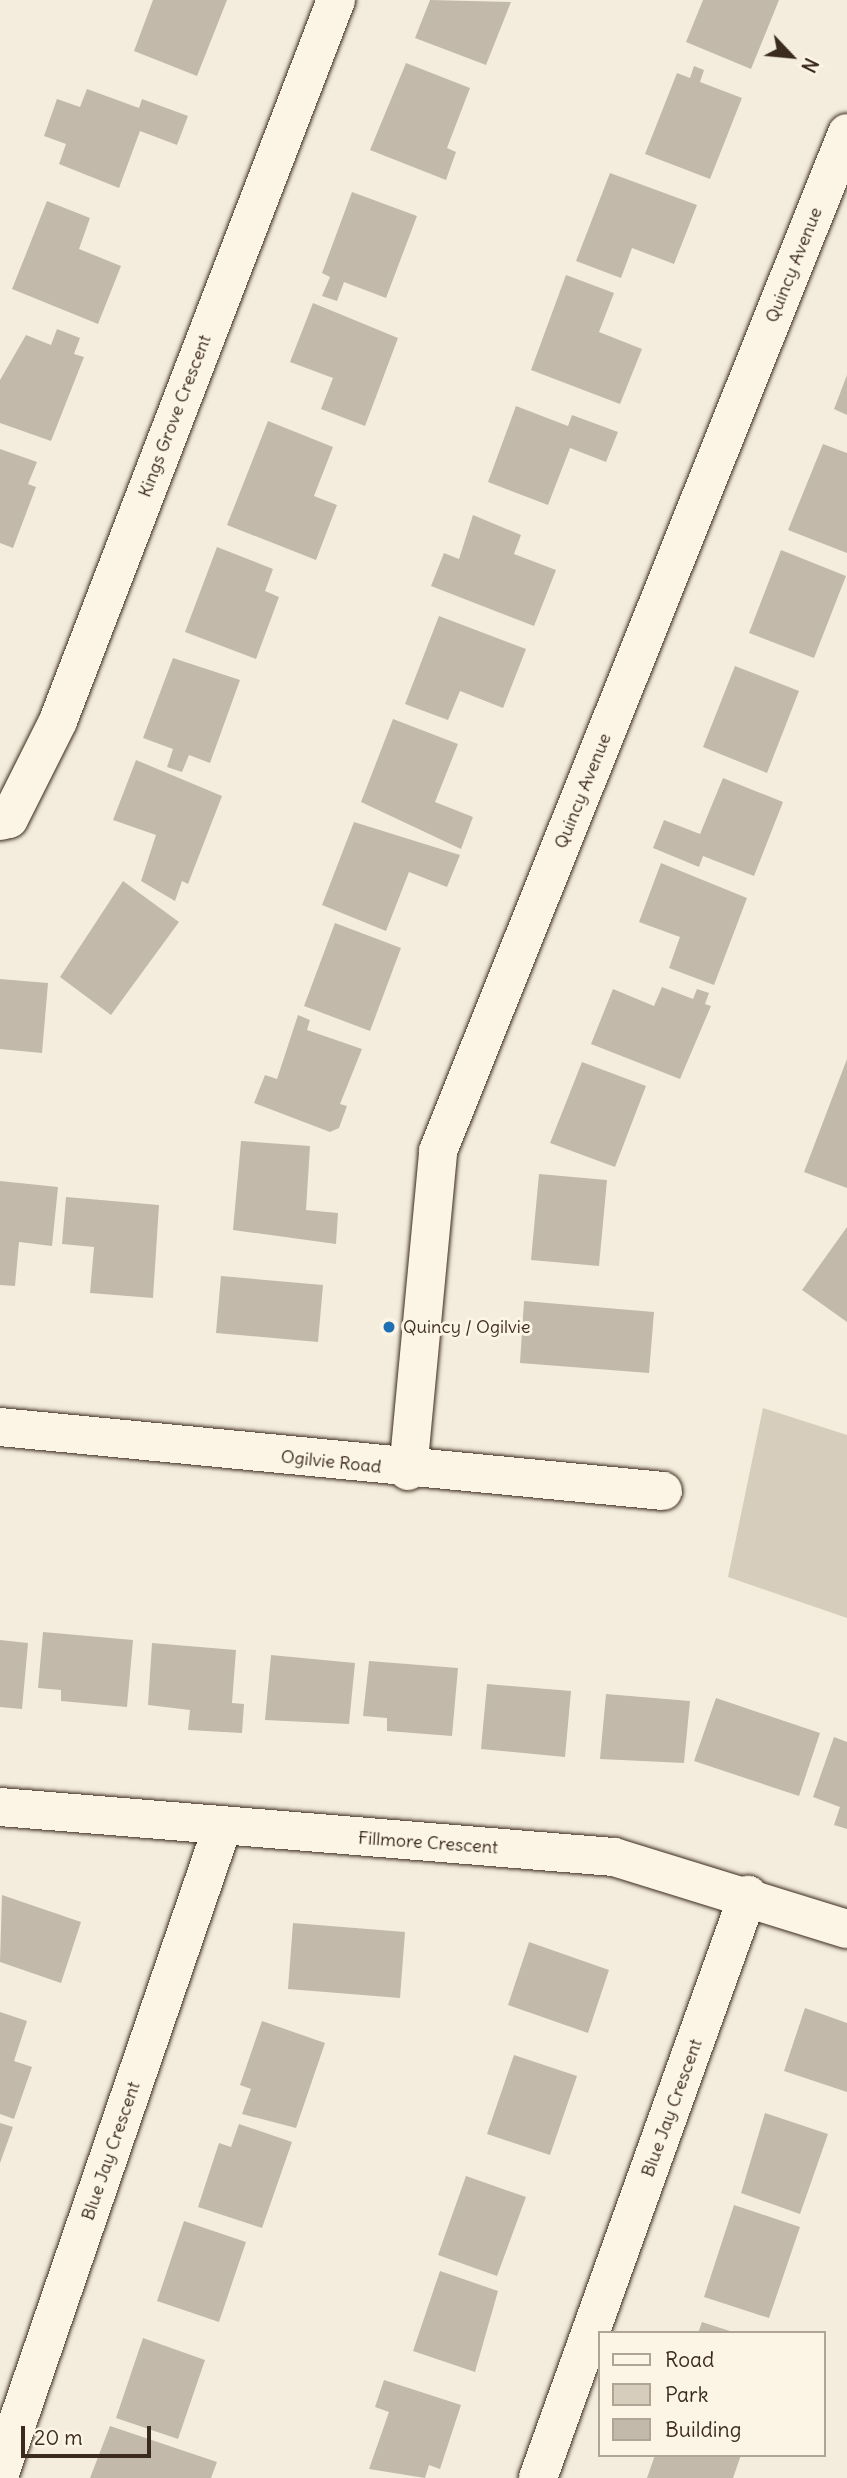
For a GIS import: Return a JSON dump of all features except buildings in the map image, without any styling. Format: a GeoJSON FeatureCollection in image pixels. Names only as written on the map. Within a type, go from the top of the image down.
{"type":"FeatureCollection","features":[{"type":"Feature","properties":{"kind":"street","name":"Kings Grove Crescent"},"geometry":{"type":"LineString","coordinates":[[0,821],[9,820],[58,721],[336,0]]}},
{"type":"Feature","properties":{"kind":"street","name":"Quincy Avenue"},"geometry":{"type":"LineString","coordinates":[[408,1471],[438,1151],[847,133]]}},
{"type":"Feature","properties":{"kind":"street","name":"Ogilvie Road"},"geometry":{"type":"LineString","coordinates":[[0,1427],[408,1471],[663,1491]]}},
{"type":"Feature","properties":{"kind":"street","name":"Fillmore Crescent"},"geometry":{"type":"LineString","coordinates":[[0,1807],[222,1828],[614,1857],[748,1895],[847,1929]]}},
{"type":"Feature","properties":{"kind":"street","name":"Blue Jay Crescent"},"geometry":{"type":"LineString","coordinates":[[0,2473],[222,1828]]}},
{"type":"Feature","properties":{"kind":"street","name":"Blue Jay Crescent"},"geometry":{"type":"LineString","coordinates":[[538,2478],[748,1895]]}},
{"type":"Feature","properties":{"kind":"green space"},"geometry":{"type":"Polygon","coordinates":[[[763,1408],[847,1435],[847,1618],[728,1577],[763,1408]]]}},
{"type":"Feature","properties":{"kind":"place","name":"Quincy / Ogilvie"},"geometry":{"type":"Point","coordinates":[389,1327]}}]}
